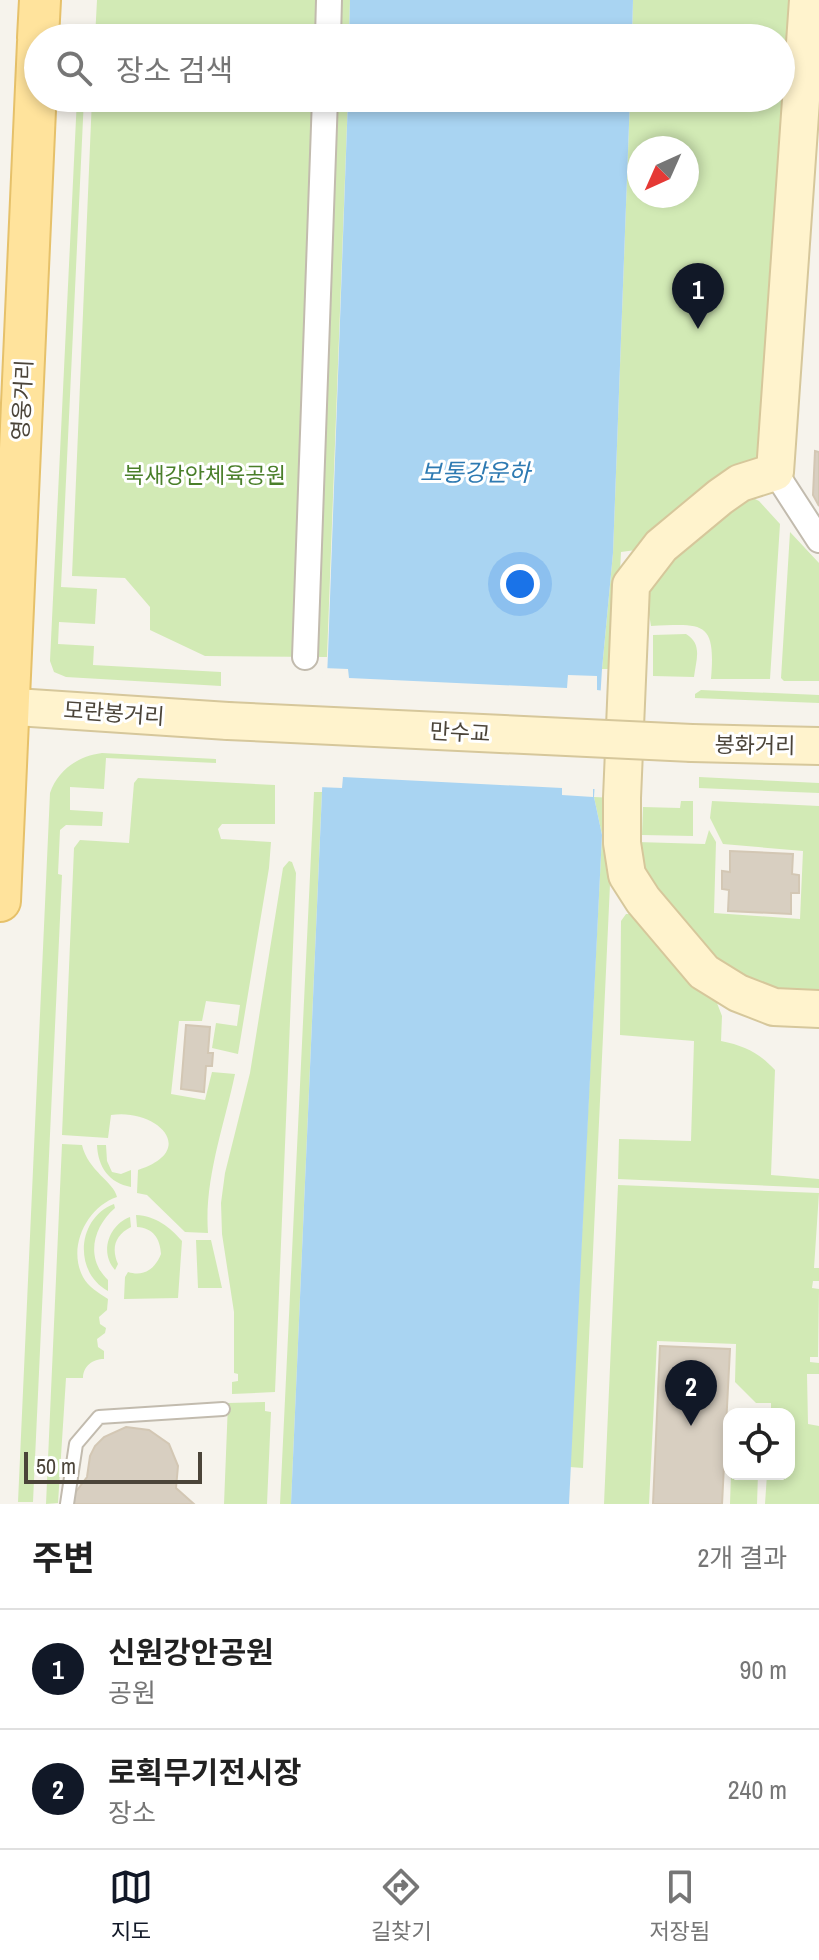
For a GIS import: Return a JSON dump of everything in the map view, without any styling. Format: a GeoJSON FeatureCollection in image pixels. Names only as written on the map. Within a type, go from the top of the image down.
{"type":"FeatureCollection","features":[{"type":"Feature","properties":{"kind":"main road","name":"영웅거리"},"geometry":{"type":"LineString","coordinates":[[39,24],[40,0]]}},
{"type":"Feature","properties":{"kind":"main road","name":"영웅거리"},"geometry":{"type":"LineString","coordinates":[[0,901],[4,706],[34,112]]}},
{"type":"Feature","properties":{"kind":"street"},"geometry":{"type":"LineString","coordinates":[[328,24],[329,0]]}},
{"type":"Feature","properties":{"kind":"street"},"geometry":{"type":"LineString","coordinates":[[808,0],[775,472],[819,540]]}},
{"type":"Feature","properties":{"kind":"street"},"geometry":{"type":"LineString","coordinates":[[305,657],[324,112]]}},
{"type":"Feature","properties":{"kind":"street"},"geometry":{"type":"LineString","coordinates":[[775,472],[740,483],[720,497],[661,546],[631,585],[622,843],[627,875],[643,900],[704,972],[738,993],[774,1007],[819,1009]]}},
{"type":"Feature","properties":{"kind":"street","name":"모란봉거리"},"geometry":{"type":"LineString","coordinates":[[4,706],[228,721]]}},
{"type":"Feature","properties":{"kind":"street","name":"만수교"},"geometry":{"type":"LineString","coordinates":[[228,721],[692,743]]}},
{"type":"Feature","properties":{"kind":"street","name":"봉화거리"},"geometry":{"type":"LineString","coordinates":[[692,743],[819,746]]}},
{"type":"Feature","properties":{"kind":"lane"},"geometry":{"type":"LineString","coordinates":[[67,1504],[76,1444],[99,1417],[223,1409]]}},
{"type":"Feature","properties":{"kind":"green space"},"geometry":{"type":"Polygon","coordinates":[[[97,0],[350,0],[349,24],[96,24],[97,0]]]}},
{"type":"Feature","properties":{"kind":"green space"},"geometry":{"type":"Polygon","coordinates":[[[633,0],[793,0],[791,24],[632,24],[633,0]]]}},
{"type":"Feature","properties":{"kind":"green space"},"geometry":{"type":"Polygon","coordinates":[[[76,112],[83,112],[61,587],[97,589],[95,624],[59,622],[58,644],[94,646],[93,665],[221,672],[221,686],[66,677],[54,672],[50,661],[76,112]]]}},
{"type":"Feature","properties":{"kind":"green space","name":"북새강안체육공원"},"geometry":{"type":"Polygon","coordinates":[[[91,112],[347,112],[327,657],[205,656],[150,630],[150,607],[125,578],[72,576],[91,112]]]}},
{"type":"Feature","properties":{"kind":"green space"},"geometry":{"type":"Polygon","coordinates":[[[629,112],[787,112],[769,462],[643,549],[621,552],[615,669],[602,669],[613,553],[627,178],[627,208],[699,208],[699,136],[629,136],[629,112]]]}},
{"type":"Feature","properties":{"kind":"green space"},"geometry":{"type":"Polygon","coordinates":[[[751,497],[759,501],[780,524],[770,679],[711,679],[708,636],[694,626],[651,626],[647,602],[650,587],[660,571],[735,503],[751,497]]]}},
{"type":"Feature","properties":{"kind":"green space"},"geometry":{"type":"Polygon","coordinates":[[[790,532],[819,563],[819,681],[784,681],[781,678],[790,532]]]}},
{"type":"Feature","properties":{"kind":"green space"},"geometry":{"type":"Polygon","coordinates":[[[686,634],[697,648],[694,677],[653,676],[653,635],[686,634]]]}},
{"type":"Feature","properties":{"kind":"green space"},"geometry":{"type":"Polygon","coordinates":[[[701,690],[819,695],[819,703],[695,698],[701,690]]]}},
{"type":"Feature","properties":{"kind":"green space"},"geometry":{"type":"Polygon","coordinates":[[[102,753],[216,759],[216,763],[106,758],[104,789],[70,787],[70,810],[103,812],[102,826],[66,825],[60,830],[58,874],[62,875],[33,1502],[18,1502],[50,793],[58,777],[70,766],[85,757],[102,753]]]}},
{"type":"Feature","properties":{"kind":"green space"},"geometry":{"type":"Polygon","coordinates":[[[699,777],[819,783],[819,793],[699,788],[699,777]]]}},
{"type":"Feature","properties":{"kind":"green space"},"geometry":{"type":"Polygon","coordinates":[[[138,778],[275,785],[275,824],[222,824],[218,829],[221,839],[271,842],[238,1054],[212,1048],[216,1023],[237,1026],[240,1005],[206,1001],[202,1021],[179,1021],[171,1094],[205,1100],[212,1072],[235,1074],[212,1173],[208,1233],[185,1232],[147,1195],[137,1193],[138,1170],[156,1162],[166,1152],[169,1142],[165,1132],[156,1124],[128,1115],[111,1115],[108,1138],[62,1135],[74,848],[80,840],[129,843],[134,783],[138,778]]]}},
{"type":"Feature","properties":{"kind":"green space"},"geometry":{"type":"Polygon","coordinates":[[[314,792],[322,792],[291,1504],[280,1504],[314,792]]]}},
{"type":"Feature","properties":{"kind":"green space"},"geometry":{"type":"Polygon","coordinates":[[[594,797],[614,798],[583,1468],[570,1467],[602,835],[594,797]]]}},
{"type":"Feature","properties":{"kind":"green space"},"geometry":{"type":"Polygon","coordinates":[[[681,801],[693,801],[693,836],[642,835],[643,807],[680,808],[681,801]]]}},
{"type":"Feature","properties":{"kind":"green space"},"geometry":{"type":"Polygon","coordinates":[[[712,801],[819,806],[819,996],[773,993],[713,963],[638,875],[637,842],[705,844],[709,830],[716,842],[714,913],[800,919],[803,851],[723,844],[710,818],[712,801]]]}},
{"type":"Feature","properties":{"kind":"green space"},"geometry":{"type":"Polygon","coordinates":[[[289,861],[296,873],[275,1392],[232,1394],[232,1382],[238,1381],[238,1374],[234,1373],[234,1312],[222,1234],[221,1203],[225,1173],[250,1073],[283,868],[289,861]]]}},
{"type":"Feature","properties":{"kind":"green space"},"geometry":{"type":"Polygon","coordinates":[[[626,914],[636,914],[717,1003],[722,1016],[721,1041],[751,1051],[775,1070],[771,1175],[819,1179],[819,1188],[618,1179],[619,1139],[691,1141],[694,1041],[620,1035],[621,921],[626,914]]]}},
{"type":"Feature","properties":{"kind":"green space"},"geometry":{"type":"Polygon","coordinates":[[[62,1144],[82,1145],[90,1162],[117,1197],[106,1202],[89,1219],[79,1241],[77,1253],[83,1277],[108,1299],[107,1310],[99,1317],[100,1324],[106,1328],[105,1333],[97,1339],[98,1347],[104,1351],[104,1359],[89,1364],[83,1378],[66,1378],[58,1503],[46,1504],[62,1144]]]}},
{"type":"Feature","properties":{"kind":"green space"},"geometry":{"type":"Polygon","coordinates":[[[97,1145],[106,1145],[107,1161],[112,1172],[121,1174],[131,1170],[131,1187],[117,1182],[106,1173],[97,1145]]]}},
{"type":"Feature","properties":{"kind":"green space"},"geometry":{"type":"Polygon","coordinates":[[[618,1185],[819,1193],[814,1268],[819,1268],[819,1281],[813,1281],[812,1288],[819,1289],[818,1357],[810,1357],[810,1362],[819,1363],[819,1374],[807,1374],[808,1424],[819,1426],[819,1504],[765,1504],[767,1480],[795,1480],[795,1408],[771,1408],[771,1403],[756,1403],[735,1382],[736,1344],[657,1341],[649,1504],[604,1504],[618,1185]]]}},
{"type":"Feature","properties":{"kind":"green space"},"geometry":{"type":"Polygon","coordinates":[[[114,1204],[115,1208],[97,1233],[94,1253],[108,1280],[108,1291],[89,1271],[84,1246],[93,1221],[114,1204]]]}},
{"type":"Feature","properties":{"kind":"green space"},"geometry":{"type":"Polygon","coordinates":[[[136,1215],[162,1223],[182,1241],[178,1298],[124,1299],[128,1272],[148,1270],[156,1264],[161,1254],[155,1235],[137,1227],[136,1215]]]}},
{"type":"Feature","properties":{"kind":"green space"},"geometry":{"type":"Polygon","coordinates":[[[130,1217],[131,1227],[116,1242],[118,1264],[115,1270],[110,1263],[107,1247],[117,1226],[130,1217]]]}},
{"type":"Feature","properties":{"kind":"green space"},"geometry":{"type":"Polygon","coordinates":[[[196,1240],[211,1240],[222,1288],[198,1288],[196,1240]]]}},
{"type":"Feature","properties":{"kind":"green space"},"geometry":{"type":"Polygon","coordinates":[[[265,1402],[265,1411],[271,1412],[267,1504],[224,1504],[228,1403],[265,1402]]]}},
{"type":"Feature","properties":{"kind":"green space"},"geometry":{"type":"Polygon","coordinates":[[[731,1480],[758,1480],[757,1504],[730,1504],[731,1480]]]}},
{"type":"Feature","properties":{"kind":"water"},"geometry":{"type":"Polygon","coordinates":[[[350,0],[633,0],[632,24],[349,24],[350,0]]]}},
{"type":"Feature","properties":{"kind":"water","name":"보통강운하"},"geometry":{"type":"Polygon","coordinates":[[[347,112],[629,112],[613,553],[594,797],[602,835],[569,1504],[291,1504],[328,654],[347,112]]]}},
{"type":"Feature","properties":{"kind":"pier"},"geometry":{"type":"Polygon","coordinates":[[[323,668],[348,669],[349,678],[567,688],[568,675],[597,676],[597,690],[605,691],[599,789],[593,789],[593,797],[562,795],[562,788],[343,777],[342,788],[318,787],[323,668]]]}},
{"type":"Feature","properties":{"kind":"building"},"geometry":{"type":"Polygon","coordinates":[[[815,451],[819,452],[819,506],[813,495],[815,451]]]}},
{"type":"Feature","properties":{"kind":"building"},"geometry":{"type":"Polygon","coordinates":[[[730,851],[793,854],[792,874],[799,875],[799,893],[791,893],[791,914],[728,911],[729,890],[722,889],[722,871],[730,872],[730,851]]]}},
{"type":"Feature","properties":{"kind":"building"},"geometry":{"type":"Polygon","coordinates":[[[186,1025],[210,1027],[208,1053],[213,1053],[212,1066],[206,1066],[204,1092],[181,1089],[186,1025]]]}},
{"type":"Feature","properties":{"kind":"building"},"geometry":{"type":"Polygon","coordinates":[[[660,1346],[730,1349],[727,1408],[723,1408],[722,1504],[653,1504],[660,1346]]]}},
{"type":"Feature","properties":{"kind":"building"},"geometry":{"type":"Polygon","coordinates":[[[126,1427],[149,1430],[169,1444],[178,1466],[176,1488],[194,1504],[73,1504],[75,1493],[87,1477],[95,1446],[104,1437],[126,1427]]]}},
{"type":"Feature","properties":{"kind":"place","name":"신원강안공원"},"geometry":{"type":"Point","coordinates":[698,329]}},
{"type":"Feature","properties":{"kind":"place","name":"로획무기전시장"},"geometry":{"type":"Point","coordinates":[691,1426]}}]}
